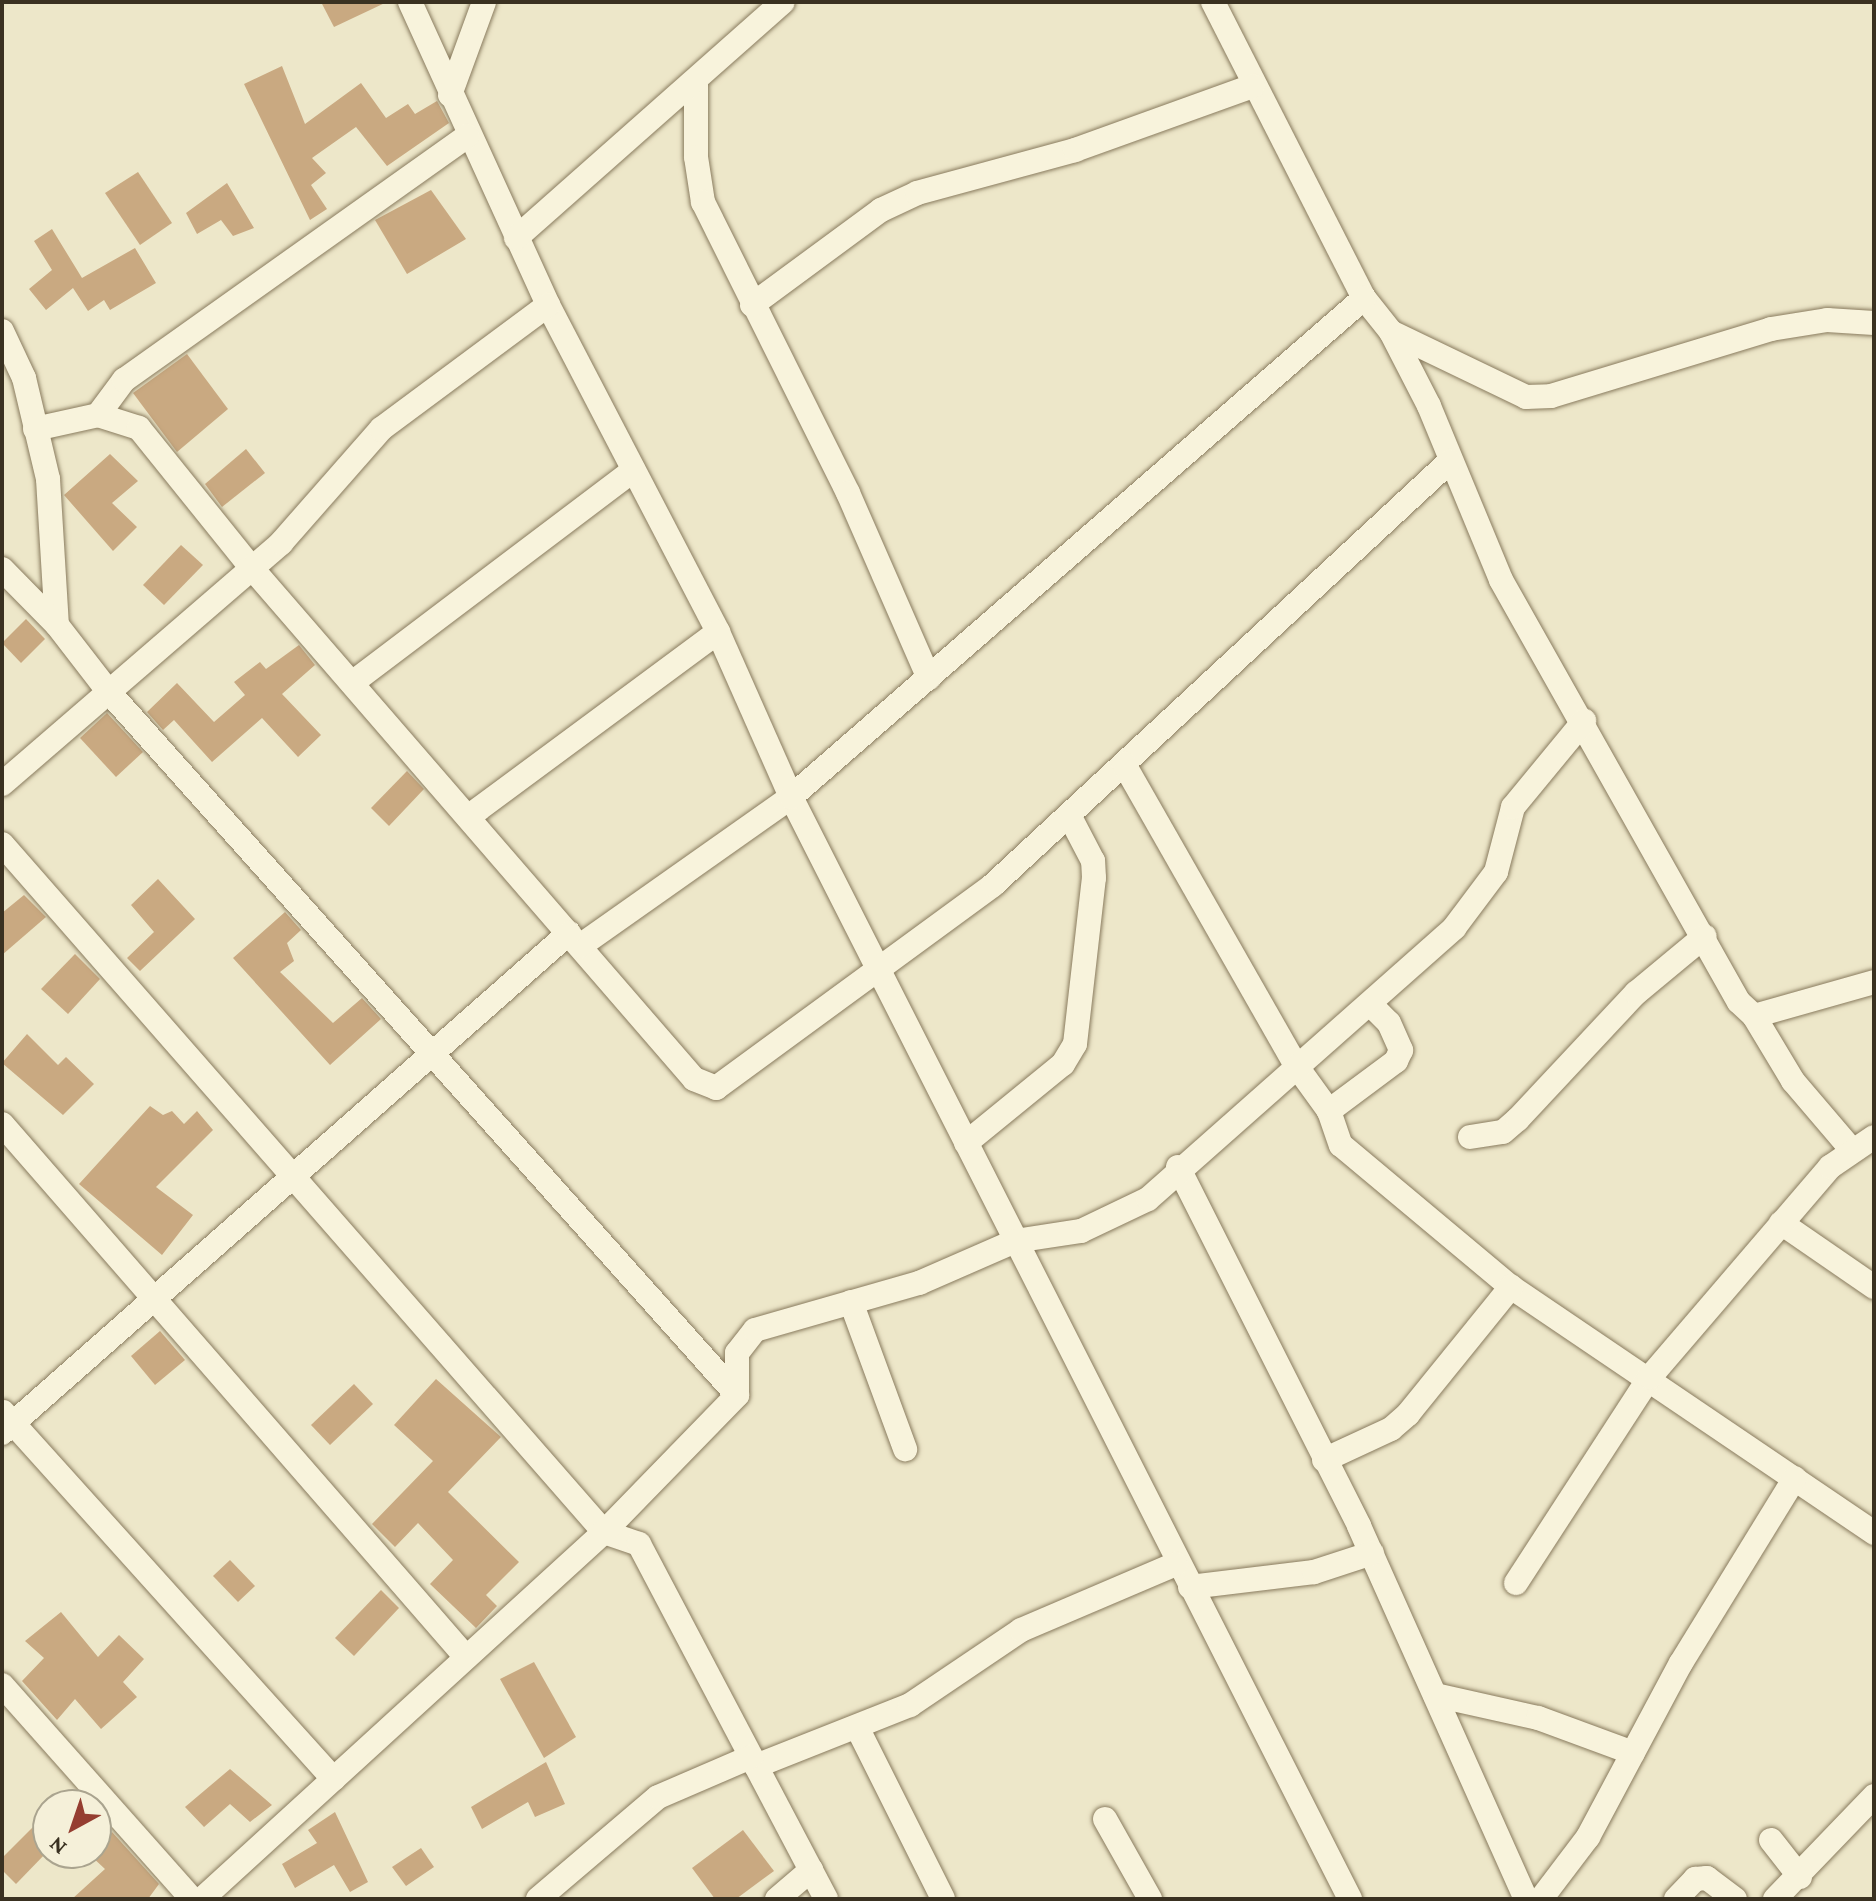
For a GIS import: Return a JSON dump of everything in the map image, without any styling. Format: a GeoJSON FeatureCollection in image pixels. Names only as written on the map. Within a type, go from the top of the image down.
{"type":"FeatureCollection","features":[{"type":"Feature","properties":{"kind":"street"},"geometry":{"type":"LineString","coordinates":[[410,2],[467,136],[548,305],[718,632],[791,797],[1176,1564],[1350,1899]]}},
{"type":"Feature","properties":{"kind":"street"},"geometry":{"type":"LineString","coordinates":[[450,95],[484,2]]}},
{"type":"Feature","properties":{"kind":"street"},"geometry":{"type":"LineString","coordinates":[[516,238],[783,2]]}},
{"type":"Feature","properties":{"kind":"street"},"geometry":{"type":"LineString","coordinates":[[1213,2],[1253,86],[1364,298],[1391,332],[1501,580],[1584,721],[1739,1002],[1754,1016],[1793,1081],[1851,1149]]}},
{"type":"Feature","properties":{"kind":"street"},"geometry":{"type":"LineString","coordinates":[[696,82],[697,181],[752,305],[848,493],[929,678]]}},
{"type":"Feature","properties":{"kind":"street"},"geometry":{"type":"LineString","coordinates":[[752,305],[881,210],[905,199],[1075,150],[1253,86]]}},
{"type":"Feature","properties":{"kind":"street"},"geometry":{"type":"LineString","coordinates":[[98,415],[124,380],[467,136]]}},
{"type":"Feature","properties":{"kind":"street"},"geometry":{"type":"LineString","coordinates":[[334,1779],[6,1422],[154,1297],[429,1054],[574,939],[791,797],[1364,298]]}},
{"type":"Feature","properties":{"kind":"street"},"geometry":{"type":"LineString","coordinates":[[2,784],[312,513],[381,429],[548,305]]}},
{"type":"Feature","properties":{"kind":"street"},"geometry":{"type":"LineString","coordinates":[[1391,332],[1526,397],[1551,396],[1771,329],[1827,320],[1874,323]]}},
{"type":"Feature","properties":{"kind":"street"},"geometry":{"type":"LineString","coordinates":[[2,331],[24,378],[48,479],[57,625]]}},
{"type":"Feature","properties":{"kind":"street"},"geometry":{"type":"LineString","coordinates":[[35,429],[98,415],[139,428],[250,566],[694,1079],[716,1088],[993,885],[1450,461]]}},
{"type":"Feature","properties":{"kind":"street"},"geometry":{"type":"LineString","coordinates":[[352,683],[634,470]]}},
{"type":"Feature","properties":{"kind":"street"},"geometry":{"type":"LineString","coordinates":[[2,569],[57,625],[108,691],[429,1054],[737,1395]]}},
{"type":"Feature","properties":{"kind":"street"},"geometry":{"type":"LineString","coordinates":[[468,817],[718,632]]}},
{"type":"Feature","properties":{"kind":"street"},"geometry":{"type":"LineString","coordinates":[[202,1899],[604,1532],[737,1395],[737,1353],[755,1330],[919,1283],[1015,1241],[1081,1231],[1148,1199],[1178,1167],[1295,1064],[1371,1005],[1486,891],[1513,807],[1584,721]]}},
{"type":"Feature","properties":{"kind":"street"},"geometry":{"type":"LineString","coordinates":[[1124,764],[1295,1064],[1329,1111],[1341,1145],[1511,1287],[1650,1377],[1874,1533]]}},
{"type":"Feature","properties":{"kind":"street"},"geometry":{"type":"LineString","coordinates":[[966,1143],[1063,1064],[1075,1044],[1094,918],[1094,869],[1069,815]]}},
{"type":"Feature","properties":{"kind":"street"},"geometry":{"type":"LineString","coordinates":[[2,844],[604,1532],[639,1544],[826,1899]]}},
{"type":"Feature","properties":{"kind":"street"},"geometry":{"type":"LineString","coordinates":[[1470,1137],[1510,1126],[1636,993],[1705,936]]}},
{"type":"Feature","properties":{"kind":"street"},"geometry":{"type":"LineString","coordinates":[[1754,1016],[1874,982]]}},
{"type":"Feature","properties":{"kind":"street"},"geometry":{"type":"LineString","coordinates":[[1329,1111],[1396,1061],[1401,1050],[1389,1023],[1371,1005]]}},
{"type":"Feature","properties":{"kind":"street"},"geometry":{"type":"LineString","coordinates":[[2,1124],[466,1657]]}},
{"type":"Feature","properties":{"kind":"street"},"geometry":{"type":"LineString","coordinates":[[1516,1583],[1650,1377],[1781,1223],[1851,1149],[1874,1137]]}},
{"type":"Feature","properties":{"kind":"street"},"geometry":{"type":"LineString","coordinates":[[1178,1167],[1372,1553],[1526,1899]]}},
{"type":"Feature","properties":{"kind":"street"},"geometry":{"type":"LineString","coordinates":[[1781,1223],[1874,1287]]}},
{"type":"Feature","properties":{"kind":"street"},"geometry":{"type":"LineString","coordinates":[[1324,1460],[1391,1429],[1408,1414],[1511,1287]]}},
{"type":"Feature","properties":{"kind":"street"},"geometry":{"type":"LineString","coordinates":[[851,1302],[905,1449]]}},
{"type":"Feature","properties":{"kind":"street"},"geometry":{"type":"LineString","coordinates":[[1541,1899],[1588,1837],[1633,1753],[1795,1478]]}},
{"type":"Feature","properties":{"kind":"street"},"geometry":{"type":"LineString","coordinates":[[1190,1587],[1314,1572],[1372,1553]]}},
{"type":"Feature","properties":{"kind":"street"},"geometry":{"type":"LineString","coordinates":[[538,1899],[658,1797],[857,1727],[910,1705],[1021,1630],[1176,1564]]}},
{"type":"Feature","properties":{"kind":"street"},"geometry":{"type":"LineString","coordinates":[[2,1685],[192,1899]]}},
{"type":"Feature","properties":{"kind":"street"},"geometry":{"type":"LineString","coordinates":[[1435,1695],[1538,1718],[1633,1753]]}},
{"type":"Feature","properties":{"kind":"street"},"geometry":{"type":"LineString","coordinates":[[857,1727],[943,1899]]}},
{"type":"Feature","properties":{"kind":"street"},"geometry":{"type":"LineString","coordinates":[[1771,1840],[1790,1891],[1874,1796]]}},
{"type":"Feature","properties":{"kind":"street"},"geometry":{"type":"LineString","coordinates":[[1105,1819],[1150,1899]]}},
{"type":"Feature","properties":{"kind":"street"},"geometry":{"type":"LineString","coordinates":[[777,1899],[811,1870]]}},
{"type":"Feature","properties":{"kind":"street"},"geometry":{"type":"LineString","coordinates":[[1676,1899],[1695,1879],[1707,1878],[1735,1899]]}},
{"type":"Feature","properties":{"kind":"building"},"geometry":{"type":"Polygon","coordinates":[[[321,2],[387,2],[334,27],[321,2]]]}},
{"type":"Feature","properties":{"kind":"building"},"geometry":{"type":"Polygon","coordinates":[[[282,66],[305,124],[361,83],[386,118],[408,104],[415,114],[437,101],[449,123],[387,166],[356,127],[312,158],[326,173],[311,185],[327,209],[310,220],[244,84],[282,66]]]}},
{"type":"Feature","properties":{"kind":"building"},"geometry":{"type":"Polygon","coordinates":[[[138,172],[172,223],[140,245],[105,193],[138,172]]]}},
{"type":"Feature","properties":{"kind":"building"},"geometry":{"type":"Polygon","coordinates":[[[227,183],[254,228],[233,236],[221,220],[197,234],[186,213],[227,183]]]}},
{"type":"Feature","properties":{"kind":"building"},"geometry":{"type":"Polygon","coordinates":[[[431,190],[466,239],[407,274],[375,220],[431,190]]]}},
{"type":"Feature","properties":{"kind":"building"},"geometry":{"type":"Polygon","coordinates":[[[52,229],[82,278],[135,248],[156,283],[110,310],[104,300],[88,311],[73,288],[46,310],[29,289],[52,270],[34,241],[52,229]]]}},
{"type":"Feature","properties":{"kind":"building"},"geometry":{"type":"Polygon","coordinates":[[[187,354],[228,409],[177,452],[133,393],[187,354]]]}},
{"type":"Feature","properties":{"kind":"building"},"geometry":{"type":"Polygon","coordinates":[[[246,449],[265,473],[222,507],[205,484],[246,449]]]}},
{"type":"Feature","properties":{"kind":"building"},"geometry":{"type":"Polygon","coordinates":[[[110,454],[138,481],[112,503],[137,527],[113,551],[64,495],[110,454]]]}},
{"type":"Feature","properties":{"kind":"building"},"geometry":{"type":"Polygon","coordinates":[[[181,545],[203,565],[164,605],[143,585],[181,545]]]}},
{"type":"Feature","properties":{"kind":"building"},"geometry":{"type":"Polygon","coordinates":[[[26,619],[45,639],[21,663],[2,643],[26,619]]]}},
{"type":"Feature","properties":{"kind":"building"},"geometry":{"type":"Polygon","coordinates":[[[299,645],[315,665],[282,694],[321,735],[298,757],[262,718],[212,762],[174,720],[163,730],[147,712],[177,683],[214,722],[245,695],[234,682],[260,662],[266,669],[299,645]]]}},
{"type":"Feature","properties":{"kind":"building"},"geometry":{"type":"Polygon","coordinates":[[[107,713],[143,752],[116,777],[80,738],[107,713]]]}},
{"type":"Feature","properties":{"kind":"building"},"geometry":{"type":"Polygon","coordinates":[[[407,771],[424,789],[389,826],[371,808],[407,771]]]}},
{"type":"Feature","properties":{"kind":"building"},"geometry":{"type":"Polygon","coordinates":[[[158,879],[195,919],[140,971],[127,958],[154,932],[131,905],[158,879]]]}},
{"type":"Feature","properties":{"kind":"building"},"geometry":{"type":"Polygon","coordinates":[[[24,895],[46,917],[2,955],[2,913],[24,895]]]}},
{"type":"Feature","properties":{"kind":"building"},"geometry":{"type":"Polygon","coordinates":[[[285,912],[301,930],[287,943],[294,961],[280,972],[333,1023],[362,998],[381,1019],[330,1065],[233,958],[285,912]]]}},
{"type":"Feature","properties":{"kind":"building"},"geometry":{"type":"Polygon","coordinates":[[[75,954],[100,979],[68,1014],[41,989],[75,954]]]}},
{"type":"Feature","properties":{"kind":"building"},"geometry":{"type":"Polygon","coordinates":[[[27,1034],[58,1065],[66,1057],[94,1084],[63,1115],[2,1063],[27,1034]]]}},
{"type":"Feature","properties":{"kind":"building"},"geometry":{"type":"Polygon","coordinates":[[[150,1106],[163,1115],[172,1111],[184,1124],[197,1111],[213,1130],[156,1187],[193,1215],[162,1255],[79,1184],[150,1106]]]}},
{"type":"Feature","properties":{"kind":"building"},"geometry":{"type":"Polygon","coordinates":[[[160,1331],[185,1360],[155,1385],[131,1356],[160,1331]]]}},
{"type":"Feature","properties":{"kind":"building"},"geometry":{"type":"Polygon","coordinates":[[[436,1379],[501,1437],[448,1492],[519,1562],[486,1595],[497,1606],[476,1628],[430,1584],[453,1560],[418,1523],[395,1547],[372,1524],[433,1461],[394,1425],[436,1379]]]}},
{"type":"Feature","properties":{"kind":"building"},"geometry":{"type":"Polygon","coordinates":[[[354,1384],[373,1404],[330,1445],[311,1425],[354,1384]]]}},
{"type":"Feature","properties":{"kind":"building"},"geometry":{"type":"Polygon","coordinates":[[[230,1560],[255,1586],[238,1602],[213,1576],[230,1560]]]}},
{"type":"Feature","properties":{"kind":"building"},"geometry":{"type":"Polygon","coordinates":[[[381,1590],[399,1608],[354,1656],[335,1638],[381,1590]]]}},
{"type":"Feature","properties":{"kind":"building"},"geometry":{"type":"Polygon","coordinates":[[[61,1612],[98,1657],[119,1635],[144,1659],[123,1682],[137,1697],[101,1729],[75,1699],[57,1720],[22,1681],[44,1658],[25,1641],[61,1612]]]}},
{"type":"Feature","properties":{"kind":"building"},"geometry":{"type":"Polygon","coordinates":[[[534,1662],[576,1737],[544,1758],[500,1679],[534,1662]]]}},
{"type":"Feature","properties":{"kind":"building"},"geometry":{"type":"Polygon","coordinates":[[[546,1762],[565,1804],[535,1817],[528,1802],[482,1829],[471,1807],[546,1762]]]}},
{"type":"Feature","properties":{"kind":"building"},"geometry":{"type":"Polygon","coordinates":[[[230,1769],[272,1805],[250,1822],[230,1804],[204,1827],[185,1807],[230,1769]]]}},
{"type":"Feature","properties":{"kind":"building"},"geometry":{"type":"Polygon","coordinates":[[[335,1812],[368,1882],[350,1892],[334,1865],[295,1888],[282,1864],[317,1843],[308,1830],[335,1812]]]}},
{"type":"Feature","properties":{"kind":"building"},"geometry":{"type":"Polygon","coordinates":[[[32,1828],[32,1868],[16,1884],[2,1870],[2,1858],[32,1828]]]}},
{"type":"Feature","properties":{"kind":"building"},"geometry":{"type":"Polygon","coordinates":[[[743,1830],[774,1871],[736,1899],[715,1899],[692,1868],[743,1830]]]}},
{"type":"Feature","properties":{"kind":"building"},"geometry":{"type":"Polygon","coordinates":[[[112,1832],[159,1884],[148,1899],[72,1899],[105,1869],[112,1869],[112,1832]]]}},
{"type":"Feature","properties":{"kind":"building"},"geometry":{"type":"Polygon","coordinates":[[[421,1848],[434,1867],[406,1886],[392,1867],[421,1848]]]}}]}
